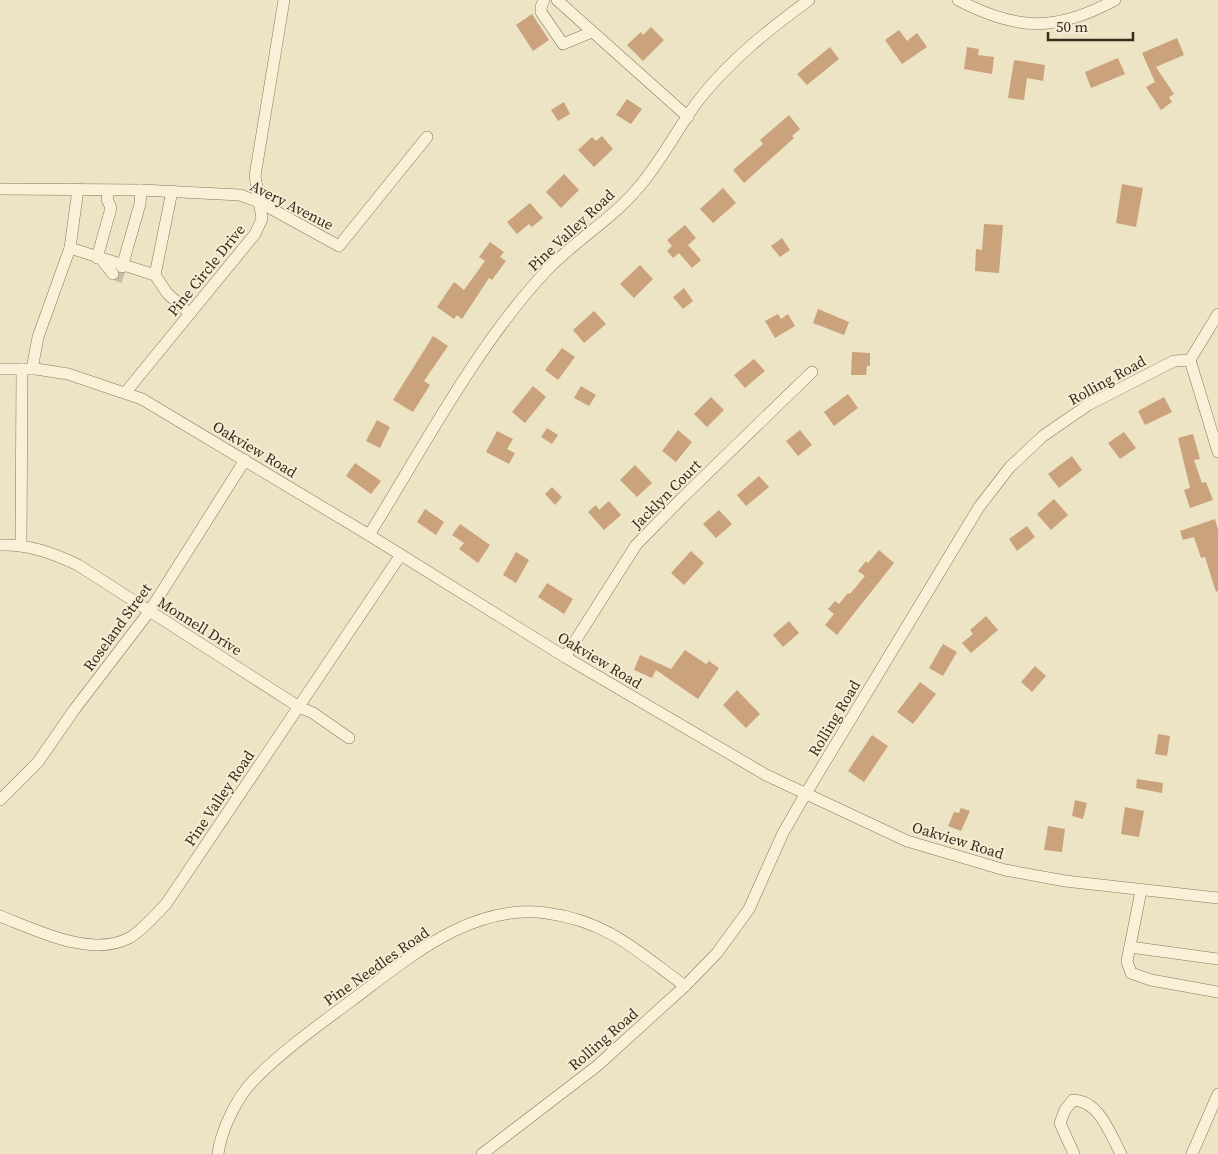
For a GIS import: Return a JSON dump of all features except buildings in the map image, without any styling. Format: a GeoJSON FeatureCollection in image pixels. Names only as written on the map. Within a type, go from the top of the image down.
{"type":"FeatureCollection","features":[{"type":"Feature","properties":{"kind":"street","name":"Pine Circle Drive"},"geometry":{"type":"LineString","coordinates":[[126,393],[256,234],[262,219],[255,176],[284,0]]}},
{"type":"Feature","properties":{"kind":"street"},"geometry":{"type":"LineString","coordinates":[[544,0],[541,12],[563,44],[592,32]]}},
{"type":"Feature","properties":{"kind":"street"},"geometry":{"type":"LineString","coordinates":[[557,0],[688,117]]}},
{"type":"Feature","properties":{"kind":"street","name":"Pine Valley Road"},"geometry":{"type":"LineString","coordinates":[[369,535],[478,359],[512,312],[549,269],[638,189],[699,101],[734,61],[770,28],[809,0]]}},
{"type":"Feature","properties":{"kind":"street"},"geometry":{"type":"LineString","coordinates":[[958,0],[988,16],[1036,24],[1080,17],[1115,0]]}},
{"type":"Feature","properties":{"kind":"street","name":"Avery Avenue"},"geometry":{"type":"LineString","coordinates":[[0,189],[141,190],[240,195],[259,202],[339,246],[427,137]]}},
{"type":"Feature","properties":{"kind":"street"},"geometry":{"type":"LineString","coordinates":[[21,546],[27,369],[70,248],[78,189]]}},
{"type":"Feature","properties":{"kind":"street"},"geometry":{"type":"LineString","coordinates":[[99,259],[111,208],[107,199],[109,190]]}},
{"type":"Feature","properties":{"kind":"street"},"geometry":{"type":"LineString","coordinates":[[119,273],[140,204],[141,190]]}},
{"type":"Feature","properties":{"kind":"street"},"geometry":{"type":"LineString","coordinates":[[155,276],[172,191]]}},
{"type":"Feature","properties":{"kind":"street"},"geometry":{"type":"LineString","coordinates":[[70,248],[99,259],[119,273],[136,270],[155,276],[167,293],[190,314]]}},
{"type":"Feature","properties":{"kind":"street"},"geometry":{"type":"LineString","coordinates":[[1218,314],[1190,360],[1218,452]]}},
{"type":"Feature","properties":{"kind":"street","name":"Rolling Road"},"geometry":{"type":"LineString","coordinates":[[482,1154],[597,1066],[686,986],[717,953],[749,910],[783,833],[805,795],[979,507],[1010,467],[1043,436],[1088,405],[1174,361],[1190,360]]}},
{"type":"Feature","properties":{"kind":"street","name":"Oakview Road"},"geometry":{"type":"LineString","coordinates":[[0,369],[27,369],[68,374],[142,399],[369,535],[565,657],[766,775],[805,795],[907,841],[1005,870],[1082,884],[1218,898]]}},
{"type":"Feature","properties":{"kind":"street","name":"Jacklyn Court"},"geometry":{"type":"LineString","coordinates":[[565,657],[636,545],[812,372]]}},
{"type":"Feature","properties":{"kind":"street","name":"Roseland Street"},"geometry":{"type":"LineString","coordinates":[[0,800],[38,762],[74,710],[149,612],[244,460]]}},
{"type":"Feature","properties":{"kind":"street","name":"Monnell Drive"},"geometry":{"type":"LineString","coordinates":[[0,544],[51,552],[78,565],[149,612],[313,713],[349,738]]}},
{"type":"Feature","properties":{"kind":"street","name":"Pine Valley Road"},"geometry":{"type":"LineString","coordinates":[[0,916],[78,944],[104,944],[128,938],[148,923],[166,904],[400,556]]}},
{"type":"Feature","properties":{"kind":"street"},"geometry":{"type":"LineString","coordinates":[[1141,891],[1130,946],[1128,966],[1131,973],[1136,976],[1218,992]]}},
{"type":"Feature","properties":{"kind":"street","name":"Pine Needles Road"},"geometry":{"type":"LineString","coordinates":[[218,1154],[227,1125],[239,1101],[253,1080],[319,1024],[429,944],[459,928],[485,919],[513,913],[546,913],[586,922],[614,934],[638,949],[686,986]]}},
{"type":"Feature","properties":{"kind":"street"},"geometry":{"type":"LineString","coordinates":[[1130,946],[1218,959]]}},
{"type":"Feature","properties":{"kind":"street"},"geometry":{"type":"LineString","coordinates":[[1192,1154],[1218,1094]]}},
{"type":"Feature","properties":{"kind":"street"},"geometry":{"type":"LineString","coordinates":[[1074,1154],[1060,1123],[1064,1110],[1073,1100],[1080,1100],[1099,1112],[1121,1154]]}},
{"type":"Feature","properties":{"kind":"tunnel"},"geometry":{"type":"LineString","coordinates":[[113,274],[124,278]]}}]}
